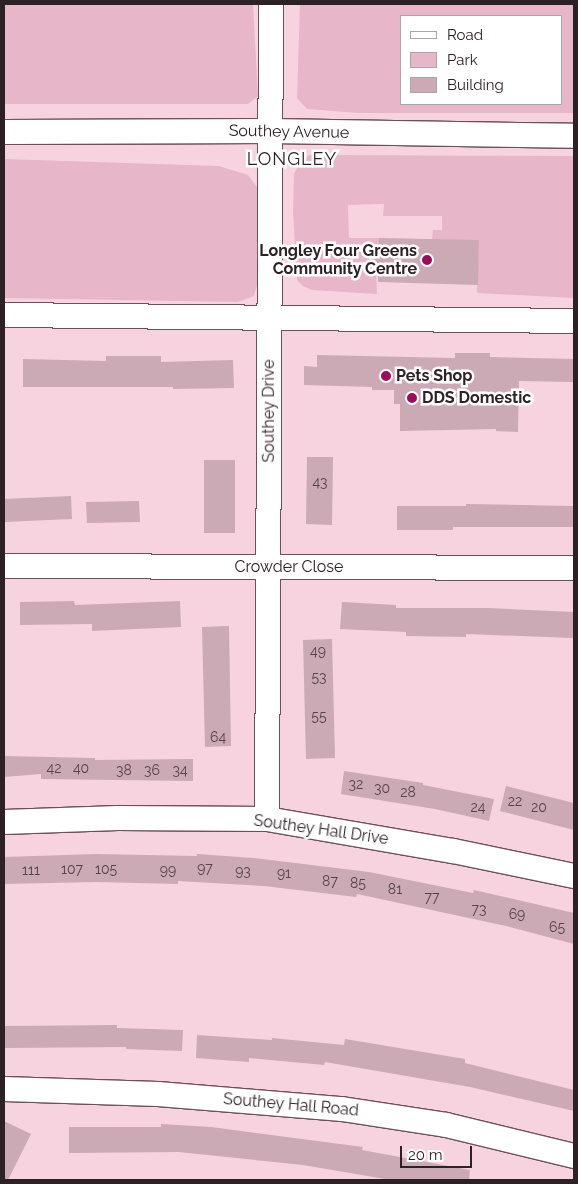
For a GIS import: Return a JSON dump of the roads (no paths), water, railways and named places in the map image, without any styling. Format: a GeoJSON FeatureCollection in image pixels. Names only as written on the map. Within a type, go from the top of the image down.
{"type":"FeatureCollection","features":[{"type":"Feature","properties":{"kind":"street","name":"Southey Drive"},"geometry":{"type":"LineString","coordinates":[[267,819],[271,4]]}},
{"type":"Feature","properties":{"kind":"street","name":"Southey Avenue"},"geometry":{"type":"LineString","coordinates":[[4,132],[270,131],[574,136]]}},
{"type":"Feature","properties":{"kind":"street"},"geometry":{"type":"LineString","coordinates":[[4,316],[574,321]]}},
{"type":"Feature","properties":{"kind":"street","name":"Crowder Close"},"geometry":{"type":"LineString","coordinates":[[4,566],[574,568]]}},
{"type":"Feature","properties":{"kind":"street","name":"Southey Hall Drive"},"geometry":{"type":"LineString","coordinates":[[4,822],[118,818],[267,819],[453,851],[574,876]]}},
{"type":"Feature","properties":{"kind":"street","name":"Southey Hall Road"},"geometry":{"type":"LineString","coordinates":[[4,1089],[158,1094],[342,1108],[446,1125],[574,1156]]}},
{"type":"Feature","properties":{"kind":"place","name":"Longley Four Greens Community Centre"},"geometry":{"type":"Point","coordinates":[427,260]}},
{"type":"Feature","properties":{"kind":"place","name":"Pets Shop"},"geometry":{"type":"Point","coordinates":[386,376]}},
{"type":"Feature","properties":{"kind":"place","name":"DDS Domestic"},"geometry":{"type":"Point","coordinates":[412,398]}},
{"type":"Feature","properties":{"kind":"district","name":"LONGLEY"},"geometry":{"type":"Point","coordinates":[292,159]}}]}
